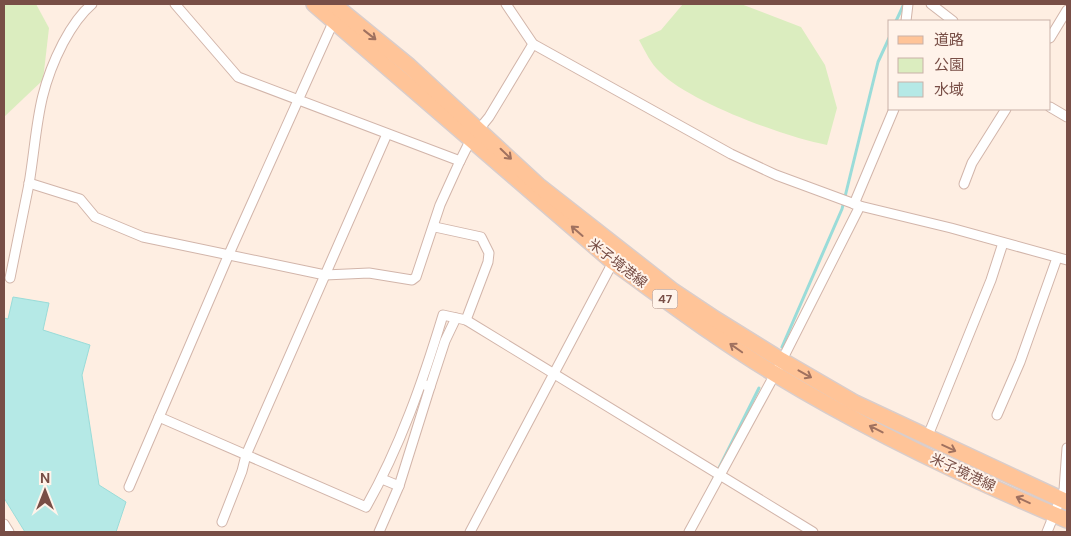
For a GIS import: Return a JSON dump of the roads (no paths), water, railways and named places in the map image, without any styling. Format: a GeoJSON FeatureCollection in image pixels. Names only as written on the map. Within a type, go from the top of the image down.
{"type":"FeatureCollection","features":[{"type":"Feature","properties":{"kind":"main road","name":"米子境港線"},"geometry":{"type":"LineString","coordinates":[[314,4],[337,9],[613,262],[778,367],[921,452],[1060,517]]}},
{"type":"Feature","properties":{"kind":"main road","name":"米子境港線"},"geometry":{"type":"LineString","coordinates":[[475,134],[666,285],[778,367],[1064,501]]}},
{"type":"Feature","properties":{"kind":"street"},"geometry":{"type":"LineString","coordinates":[[10,278],[29,183],[37,112],[43,88],[55,58],[71,27],[82,12],[92,4]]}},
{"type":"Feature","properties":{"kind":"street"},"geometry":{"type":"LineString","coordinates":[[175,4],[238,77],[299,98],[460,161]]}},
{"type":"Feature","properties":{"kind":"street"},"geometry":{"type":"LineString","coordinates":[[506,4],[533,44],[731,154],[776,175],[857,205],[1067,260]]}},
{"type":"Feature","properties":{"kind":"street"},"geometry":{"type":"LineString","coordinates":[[906,20],[908,4]]}},
{"type":"Feature","properties":{"kind":"street"},"geometry":{"type":"LineString","coordinates":[[931,4],[952,20]]}},
{"type":"Feature","properties":{"kind":"street"},"geometry":{"type":"LineString","coordinates":[[129,487],[337,9]]}},
{"type":"Feature","properties":{"kind":"street"},"geometry":{"type":"LineString","coordinates":[[1051,36],[1067,10]]}},
{"type":"Feature","properties":{"kind":"street"},"geometry":{"type":"LineString","coordinates":[[29,183],[80,199],[95,217],[144,237],[325,275],[370,273],[412,280],[416,278],[435,227],[440,205],[460,161],[475,134],[533,44]]}},
{"type":"Feature","properties":{"kind":"street"},"geometry":{"type":"LineString","coordinates":[[1051,108],[1067,117]]}},
{"type":"Feature","properties":{"kind":"street"},"geometry":{"type":"LineString","coordinates":[[689,532],[778,367],[857,205],[894,110]]}},
{"type":"Feature","properties":{"kind":"street"},"geometry":{"type":"LineString","coordinates":[[964,184],[972,163],[1005,110]]}},
{"type":"Feature","properties":{"kind":"street"},"geometry":{"type":"LineString","coordinates":[[222,522],[242,471],[246,455],[388,134]]}},
{"type":"Feature","properties":{"kind":"street"},"geometry":{"type":"LineString","coordinates":[[435,227],[481,238],[489,252],[488,262],[466,320]]}},
{"type":"Feature","properties":{"kind":"street"},"geometry":{"type":"LineString","coordinates":[[927,438],[991,280],[1003,243]]}},
{"type":"Feature","properties":{"kind":"street"},"geometry":{"type":"LineString","coordinates":[[997,415],[1020,362],[1057,258]]}},
{"type":"Feature","properties":{"kind":"street"},"geometry":{"type":"LineString","coordinates":[[470,532],[613,262]]}},
{"type":"Feature","properties":{"kind":"street"},"geometry":{"type":"LineString","coordinates":[[379,532],[399,486],[443,315],[466,320],[813,532]]}},
{"type":"Feature","properties":{"kind":"street"},"geometry":{"type":"LineString","coordinates":[[159,417],[366,507],[382,479],[426,386]]}},
{"type":"Feature","properties":{"kind":"street"},"geometry":{"type":"LineString","coordinates":[[1047,532],[1060,517],[1064,501],[1067,448]]}},
{"type":"Feature","properties":{"kind":"street"},"geometry":{"type":"LineString","coordinates":[[382,479],[399,486]]}},
{"type":"Feature","properties":{"kind":"street"},"geometry":{"type":"LineString","coordinates":[[4,524],[9,532]]}},
{"type":"Feature","properties":{"kind":"water"},"geometry":{"type":"Polygon","coordinates":[[[13,297],[49,303],[43,330],[90,345],[82,375],[99,485],[126,502],[116,532],[25,532],[4,498],[4,318],[8,319],[13,297]]]}},
{"type":"Feature","properties":{"kind":"waterway"},"geometry":{"type":"LineString","coordinates":[[896,20],[904,4]]}},
{"type":"Feature","properties":{"kind":"waterway"},"geometry":{"type":"LineString","coordinates":[[782,347],[842,209],[878,62],[888,40]]}},
{"type":"Feature","properties":{"kind":"waterway"},"geometry":{"type":"LineString","coordinates":[[711,484],[759,388]]}}]}
